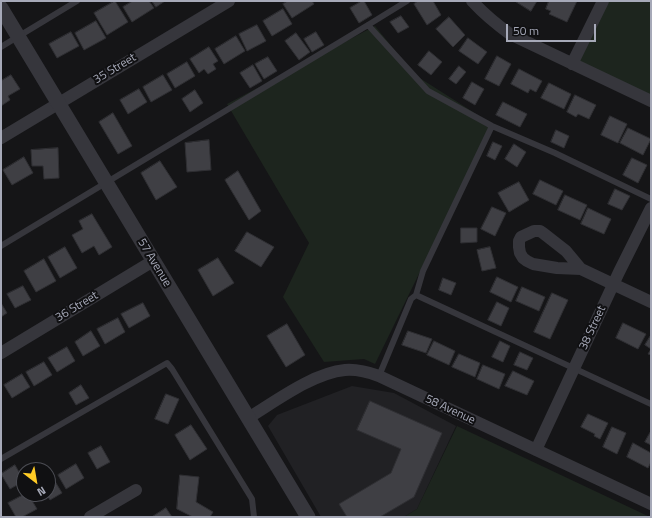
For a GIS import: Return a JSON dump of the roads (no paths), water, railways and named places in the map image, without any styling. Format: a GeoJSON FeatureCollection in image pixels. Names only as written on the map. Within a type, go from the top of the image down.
{"type":"FeatureCollection","features":[{"type":"Feature","properties":{"kind":"street","name":"35 Street"},"geometry":{"type":"LineString","coordinates":[[1,138],[229,1]]}},
{"type":"Feature","properties":{"kind":"street"},"geometry":{"type":"LineString","coordinates":[[472,1],[510,34],[651,101]]}},
{"type":"Feature","properties":{"kind":"street"},"geometry":{"type":"LineString","coordinates":[[572,64],[603,1]]}},
{"type":"Feature","properties":{"kind":"street","name":"57 Avenue"},"geometry":{"type":"LineString","coordinates":[[1,8],[308,517]]}},
{"type":"Feature","properties":{"kind":"street","name":"38 Street"},"geometry":{"type":"LineString","coordinates":[[536,450],[613,284],[651,208]]}},
{"type":"Feature","properties":{"kind":"street"},"geometry":{"type":"LineString","coordinates":[[581,269],[566,251],[540,231],[528,233],[521,237],[519,241],[518,247],[523,258],[533,264],[557,268],[581,269],[651,302]]}},
{"type":"Feature","properties":{"kind":"street","name":"36 Street"},"geometry":{"type":"LineString","coordinates":[[1,352],[153,261]]}},
{"type":"Feature","properties":{"kind":"street","name":"58 Avenue"},"geometry":{"type":"LineString","coordinates":[[248,418],[306,383],[332,372],[346,370],[370,373],[651,504]]}},
{"type":"Feature","properties":{"kind":"street"},"geometry":{"type":"LineString","coordinates":[[90,517],[136,490]]}},
{"type":"Feature","properties":{"kind":"lane"},"geometry":{"type":"LineString","coordinates":[[1,47],[77,1]]}},
{"type":"Feature","properties":{"kind":"lane"},"geometry":{"type":"LineString","coordinates":[[1,246],[407,1]]}},
{"type":"Feature","properties":{"kind":"lane"},"geometry":{"type":"LineString","coordinates":[[368,25],[428,91],[492,126],[651,199]]}},
{"type":"Feature","properties":{"kind":"lane"},"geometry":{"type":"LineString","coordinates":[[379,376],[411,299],[416,295],[423,272],[492,126]]}},
{"type":"Feature","properties":{"kind":"lane"},"geometry":{"type":"LineString","coordinates":[[416,295],[651,404]]}},
{"type":"Feature","properties":{"kind":"lane"},"geometry":{"type":"LineString","coordinates":[[1,459],[167,363],[176,375],[252,499],[254,517]]}}]}
